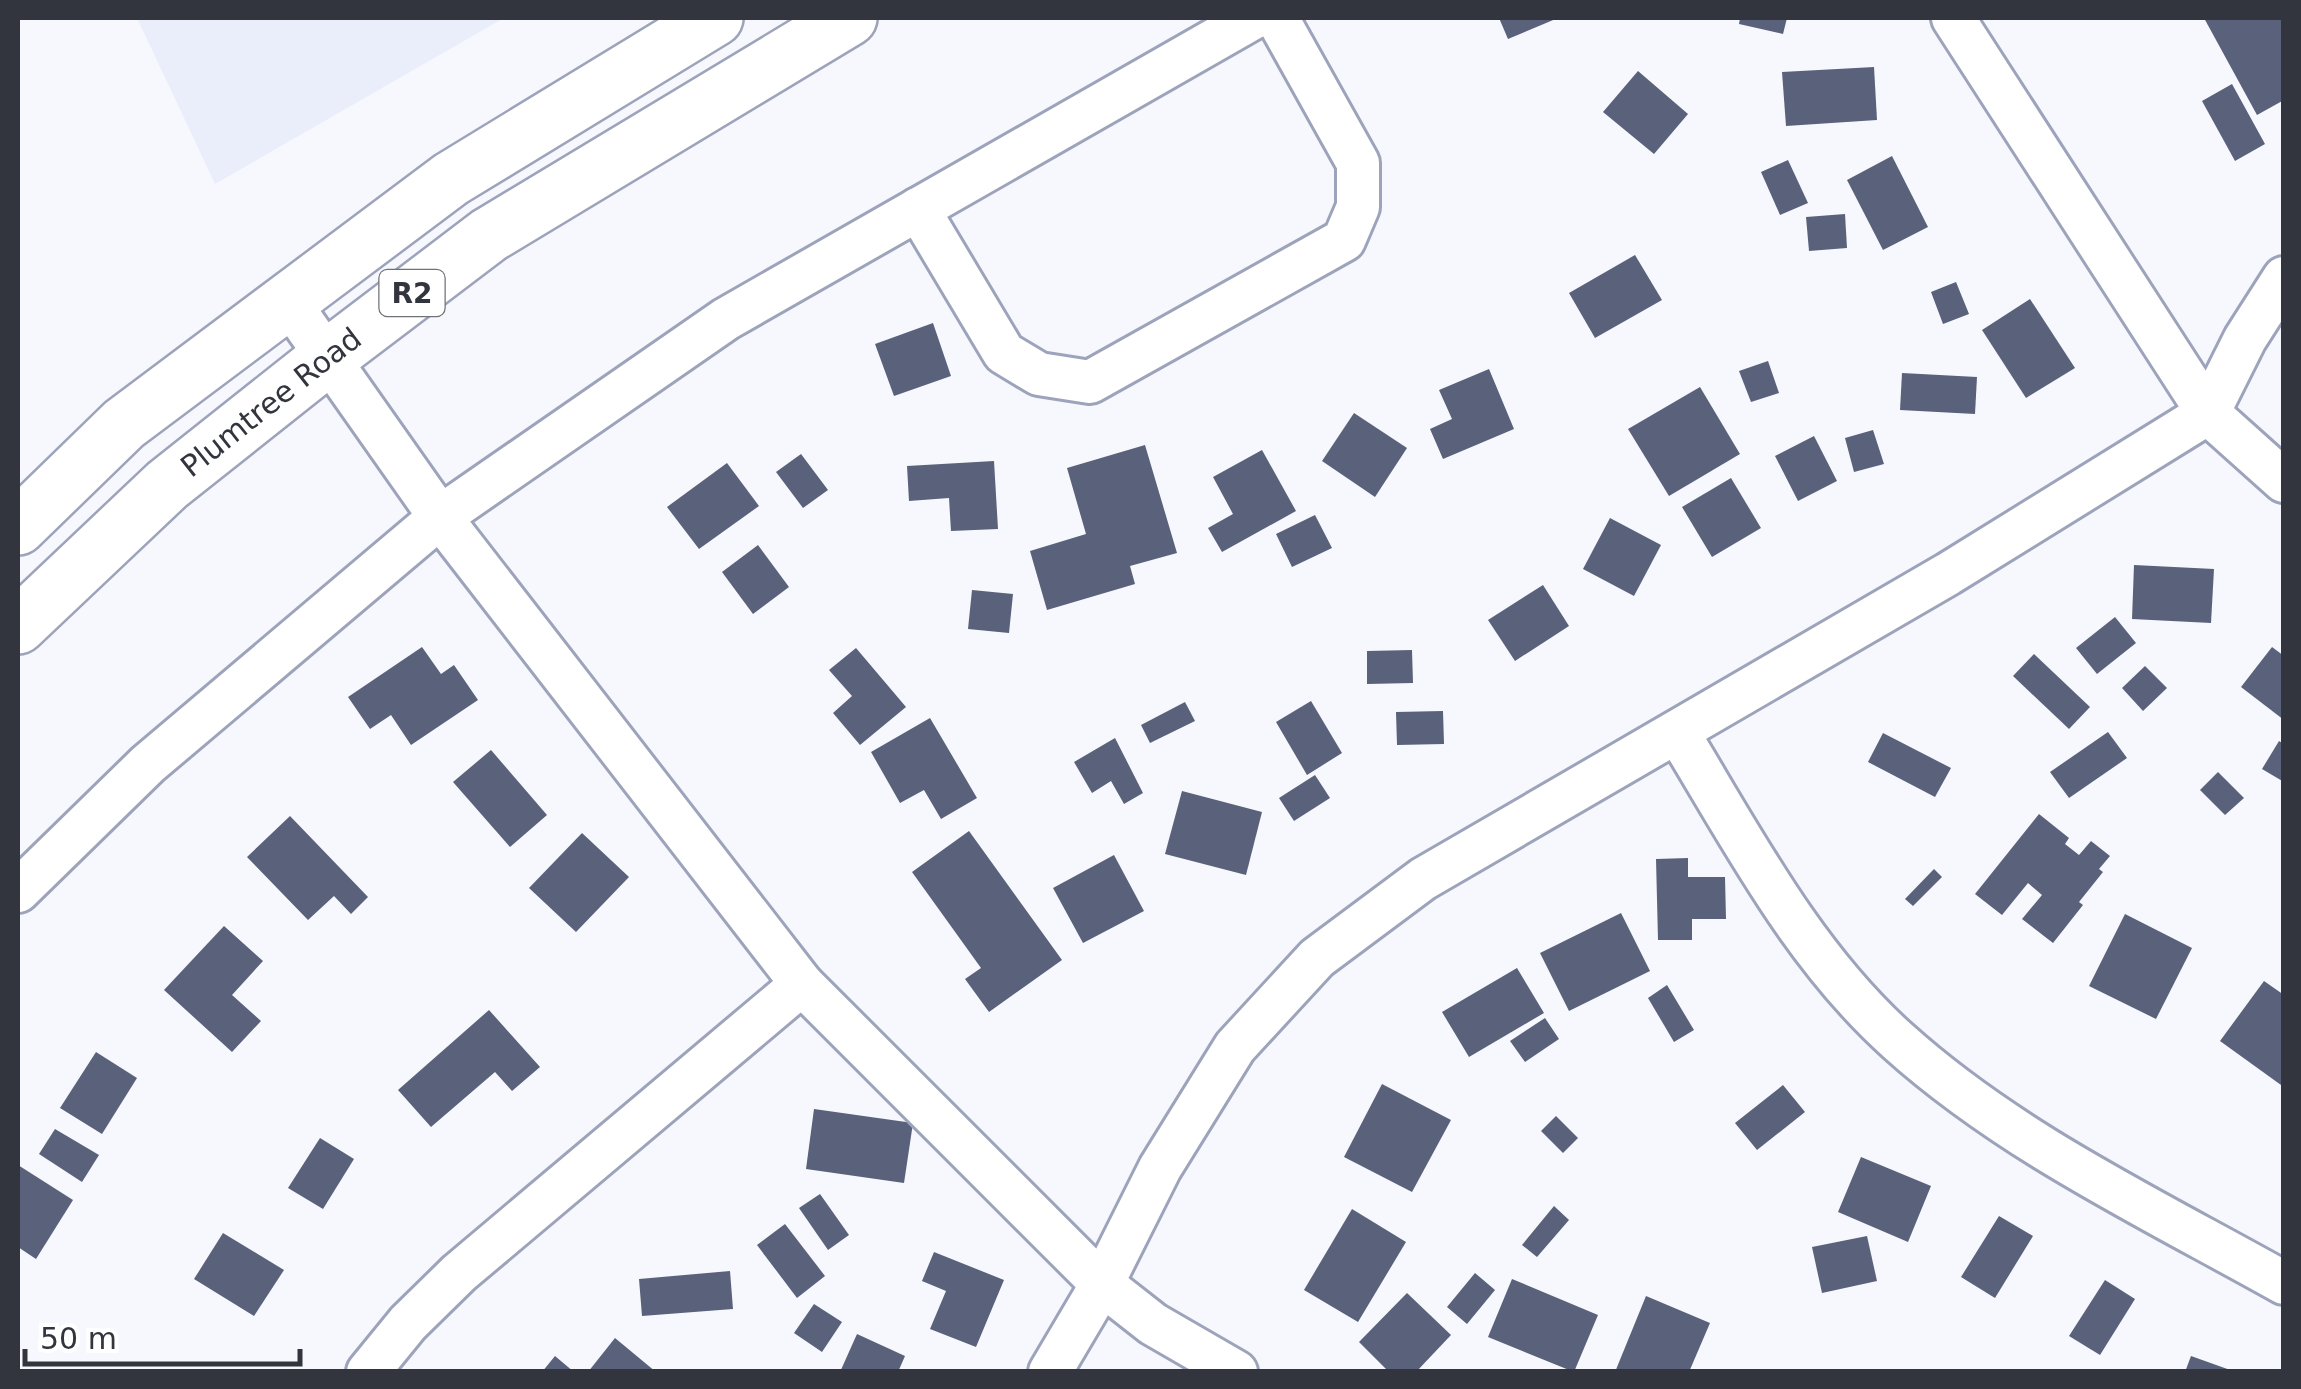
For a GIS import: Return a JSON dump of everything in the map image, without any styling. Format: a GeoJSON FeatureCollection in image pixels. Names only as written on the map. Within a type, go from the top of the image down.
{"type":"FeatureCollection","features":[{"type":"Feature","properties":{"kind":"highway","name":"R2"},"geometry":{"type":"LineString","coordinates":[[18,527],[124,424],[451,179],[714,18]]}},
{"type":"Feature","properties":{"kind":"highway","name":"Plumtree Road"},"geometry":{"type":"LineString","coordinates":[[18,626],[166,485],[489,236],[850,18]]}},
{"type":"Feature","properties":{"kind":"street"},"geometry":{"type":"LineString","coordinates":[[18,891],[148,764],[440,516],[726,319],[1253,18]]}},
{"type":"Feature","properties":{"kind":"street"},"geometry":{"type":"LineString","coordinates":[[918,209],[1004,353],[1039,374],[1090,382],[1344,240],[1358,207],[1358,162],[1276,18]]}},
{"type":"Feature","properties":{"kind":"street"},"geometry":{"type":"LineString","coordinates":[[1953,18],[2208,413],[2284,481]]}},
{"type":"Feature","properties":{"kind":"street"},"geometry":{"type":"LineString","coordinates":[[1050,1372],[1102,1284],[1160,1168],[1235,1047],[1317,958],[1423,878],[1948,574],[2208,413],[2245,339],[2284,278]]}},
{"type":"Feature","properties":{"kind":"street"},"geometry":{"type":"LineString","coordinates":[[288,301],[440,516],[802,984],[1102,1284],[1153,1324],[1236,1372]]}},
{"type":"Feature","properties":{"kind":"street"},"geometry":{"type":"LineString","coordinates":[[1678,733],[1779,899],[1832,971],[1897,1041],[1995,1118],[2284,1282]]}},
{"type":"Feature","properties":{"kind":"street"},"geometry":{"type":"LineString","coordinates":[[368,1372],[408,1323],[459,1273],[802,984]]}},
{"type":"Feature","properties":{"kind":"shaded area"},"geometry":{"type":"Polygon","coordinates":[[[137,18],[504,18],[215,184],[137,18]]]}},
{"type":"Feature","properties":{"kind":"building"},"geometry":{"type":"Polygon","coordinates":[[[1499,18],[1558,18],[1508,39],[1499,18]]]}},
{"type":"Feature","properties":{"kind":"building"},"geometry":{"type":"Polygon","coordinates":[[[1740,18],[1787,18],[1783,34],[1739,24],[1740,18]]]}},
{"type":"Feature","properties":{"kind":"building"},"geometry":{"type":"Polygon","coordinates":[[[2204,18],[2284,18],[2284,100],[2257,115],[2204,18]]]}},
{"type":"Feature","properties":{"kind":"building"},"geometry":{"type":"Polygon","coordinates":[[[1874,67],[1877,120],[1786,126],[1782,72],[1874,67]]]}},
{"type":"Feature","properties":{"kind":"building"},"geometry":{"type":"Polygon","coordinates":[[[1638,71],[1688,114],[1654,154],[1603,112],[1638,71]]]}},
{"type":"Feature","properties":{"kind":"building"},"geometry":{"type":"Polygon","coordinates":[[[2232,84],[2265,144],[2235,161],[2202,101],[2232,84]]]}},
{"type":"Feature","properties":{"kind":"building"},"geometry":{"type":"Polygon","coordinates":[[[1892,156],[1928,227],[1883,250],[1847,180],[1892,156]]]}},
{"type":"Feature","properties":{"kind":"building"},"geometry":{"type":"Polygon","coordinates":[[[1788,160],[1808,203],[1780,215],[1761,172],[1788,160]]]}},
{"type":"Feature","properties":{"kind":"building"},"geometry":{"type":"Polygon","coordinates":[[[1845,214],[1847,248],[1809,251],[1806,217],[1845,214]]]}},
{"type":"Feature","properties":{"kind":"building"},"geometry":{"type":"Polygon","coordinates":[[[1635,255],[1662,300],[1595,338],[1569,293],[1635,255]]]}},
{"type":"Feature","properties":{"kind":"building"},"geometry":{"type":"Polygon","coordinates":[[[1956,282],[1969,314],[1943,324],[1931,292],[1956,282]]]}},
{"type":"Feature","properties":{"kind":"building"},"geometry":{"type":"Polygon","coordinates":[[[2030,299],[2075,368],[2026,398],[1982,330],[2030,299]]]}},
{"type":"Feature","properties":{"kind":"building"},"geometry":{"type":"Polygon","coordinates":[[[933,323],[951,376],[894,396],[875,344],[933,323]]]}},
{"type":"Feature","properties":{"kind":"building"},"geometry":{"type":"Polygon","coordinates":[[[1768,361],[1779,393],[1751,402],[1739,371],[1768,361]]]}},
{"type":"Feature","properties":{"kind":"building"},"geometry":{"type":"Polygon","coordinates":[[[1489,369],[1514,429],[1443,459],[1430,429],[1452,419],[1439,390],[1489,369]]]}},
{"type":"Feature","properties":{"kind":"building"},"geometry":{"type":"Polygon","coordinates":[[[1902,373],[1977,377],[1975,414],[1900,410],[1902,373]]]}},
{"type":"Feature","properties":{"kind":"building"},"geometry":{"type":"Polygon","coordinates":[[[1700,387],[1740,454],[1669,496],[1628,429],[1700,387]]]}},
{"type":"Feature","properties":{"kind":"building"},"geometry":{"type":"Polygon","coordinates":[[[1354,413],[1407,448],[1375,497],[1322,461],[1354,413]]]}},
{"type":"Feature","properties":{"kind":"building"},"geometry":{"type":"Polygon","coordinates":[[[1873,430],[1884,464],[1854,472],[1845,438],[1873,430]]]}},
{"type":"Feature","properties":{"kind":"building"},"geometry":{"type":"Polygon","coordinates":[[[1814,436],[1837,481],[1798,501],[1775,456],[1814,436]]]}},
{"type":"Feature","properties":{"kind":"building"},"geometry":{"type":"Polygon","coordinates":[[[1145,445],[1177,553],[1130,566],[1135,584],[1047,610],[1030,551],[1086,534],[1067,468],[1145,445]]]}},
{"type":"Feature","properties":{"kind":"building"},"geometry":{"type":"Polygon","coordinates":[[[1262,450],[1296,511],[1222,552],[1208,528],[1233,514],[1213,477],[1262,450]]]}},
{"type":"Feature","properties":{"kind":"building"},"geometry":{"type":"Polygon","coordinates":[[[801,454],[828,490],[803,508],[776,472],[801,454]]]}},
{"type":"Feature","properties":{"kind":"building"},"geometry":{"type":"Polygon","coordinates":[[[994,461],[998,529],[951,531],[949,498],[909,501],[907,466],[994,461]]]}},
{"type":"Feature","properties":{"kind":"building"},"geometry":{"type":"Polygon","coordinates":[[[727,463],[759,506],[699,549],[667,507],[727,463]]]}},
{"type":"Feature","properties":{"kind":"building"},"geometry":{"type":"Polygon","coordinates":[[[1731,478],[1761,528],[1712,557],[1682,507],[1731,478]]]}},
{"type":"Feature","properties":{"kind":"building"},"geometry":{"type":"Polygon","coordinates":[[[1315,515],[1332,548],[1292,567],[1276,534],[1315,515]]]}},
{"type":"Feature","properties":{"kind":"building"},"geometry":{"type":"Polygon","coordinates":[[[1610,518],[1661,545],[1634,596],[1583,569],[1610,518]]]}},
{"type":"Feature","properties":{"kind":"building"},"geometry":{"type":"Polygon","coordinates":[[[758,545],[789,587],[753,614],[722,572],[758,545]]]}},
{"type":"Feature","properties":{"kind":"building"},"geometry":{"type":"Polygon","coordinates":[[[2134,565],[2214,569],[2211,623],[2132,619],[2134,565]]]}},
{"type":"Feature","properties":{"kind":"building"},"geometry":{"type":"Polygon","coordinates":[[[1543,585],[1569,626],[1515,661],[1488,620],[1543,585]]]}},
{"type":"Feature","properties":{"kind":"building"},"geometry":{"type":"Polygon","coordinates":[[[972,590],[1013,594],[1009,633],[968,629],[972,590]]]}},
{"type":"Feature","properties":{"kind":"building"},"geometry":{"type":"Polygon","coordinates":[[[2115,617],[2136,643],[2097,674],[2076,648],[2115,617]]]}},
{"type":"Feature","properties":{"kind":"building"},"geometry":{"type":"Polygon","coordinates":[[[422,647],[441,674],[454,665],[478,700],[411,745],[391,715],[370,729],[348,697],[422,647]]]}},
{"type":"Feature","properties":{"kind":"building"},"geometry":{"type":"Polygon","coordinates":[[[2272,647],[2284,656],[2284,720],[2241,687],[2272,647]]]}},
{"type":"Feature","properties":{"kind":"building"},"geometry":{"type":"Polygon","coordinates":[[[856,648],[906,707],[860,745],[833,713],[852,696],[829,670],[856,648]]]}},
{"type":"Feature","properties":{"kind":"building"},"geometry":{"type":"Polygon","coordinates":[[[1412,650],[1413,683],[1367,684],[1367,651],[1412,650]]]}},
{"type":"Feature","properties":{"kind":"building"},"geometry":{"type":"Polygon","coordinates":[[[2034,654],[2090,707],[2069,729],[2013,676],[2034,654]]]}},
{"type":"Feature","properties":{"kind":"building"},"geometry":{"type":"Polygon","coordinates":[[[2145,666],[2167,688],[2143,711],[2122,688],[2145,666]]]}},
{"type":"Feature","properties":{"kind":"building"},"geometry":{"type":"Polygon","coordinates":[[[1311,701],[1342,753],[1307,775],[1276,722],[1311,701]]]}},
{"type":"Feature","properties":{"kind":"building"},"geometry":{"type":"Polygon","coordinates":[[[1185,702],[1195,721],[1150,743],[1141,725],[1185,702]]]}},
{"type":"Feature","properties":{"kind":"building"},"geometry":{"type":"Polygon","coordinates":[[[1443,711],[1444,744],[1397,745],[1396,712],[1443,711]]]}},
{"type":"Feature","properties":{"kind":"building"},"geometry":{"type":"Polygon","coordinates":[[[930,718],[977,798],[941,819],[924,790],[900,803],[871,752],[930,718]]]}},
{"type":"Feature","properties":{"kind":"building"},"geometry":{"type":"Polygon","coordinates":[[[2108,732],[2127,758],[2069,798],[2050,772],[2108,732]]]}},
{"type":"Feature","properties":{"kind":"building"},"geometry":{"type":"Polygon","coordinates":[[[1883,733],[1951,768],[1935,797],[1868,762],[1883,733]]]}},
{"type":"Feature","properties":{"kind":"building"},"geometry":{"type":"Polygon","coordinates":[[[1115,738],[1143,793],[1124,804],[1111,781],[1092,793],[1074,762],[1115,738]]]}},
{"type":"Feature","properties":{"kind":"building"},"geometry":{"type":"Polygon","coordinates":[[[2279,741],[2284,744],[2284,782],[2262,769],[2279,741]]]}},
{"type":"Feature","properties":{"kind":"building"},"geometry":{"type":"Polygon","coordinates":[[[491,750],[547,815],[510,847],[453,782],[491,750]]]}},
{"type":"Feature","properties":{"kind":"building"},"geometry":{"type":"Polygon","coordinates":[[[2218,772],[2244,798],[2225,815],[2200,790],[2218,772]]]}},
{"type":"Feature","properties":{"kind":"building"},"geometry":{"type":"Polygon","coordinates":[[[1315,775],[1330,798],[1294,821],[1279,798],[1315,775]]]}},
{"type":"Feature","properties":{"kind":"building"},"geometry":{"type":"Polygon","coordinates":[[[1182,791],[1262,812],[1246,875],[1165,854],[1182,791]]]}},
{"type":"Feature","properties":{"kind":"building"},"geometry":{"type":"Polygon","coordinates":[[[2039,814],[2069,838],[2065,844],[2079,855],[2091,841],[2110,856],[2099,869],[2103,872],[2079,902],[2083,905],[2053,943],[2022,919],[2042,895],[2028,883],[2002,915],[1975,894],[2039,814]]]}},
{"type":"Feature","properties":{"kind":"building"},"geometry":{"type":"Polygon","coordinates":[[[290,816],[368,897],[351,914],[334,896],[308,920],[247,857],[290,816]]]}},
{"type":"Feature","properties":{"kind":"building"},"geometry":{"type":"Polygon","coordinates":[[[969,831],[1062,960],[989,1012],[965,979],[981,968],[912,872],[969,831]]]}},
{"type":"Feature","properties":{"kind":"building"},"geometry":{"type":"Polygon","coordinates":[[[582,833],[629,877],[576,932],[529,888],[582,833]]]}},
{"type":"Feature","properties":{"kind":"building"},"geometry":{"type":"Polygon","coordinates":[[[1114,855],[1144,911],[1083,943],[1053,888],[1114,855]]]}},
{"type":"Feature","properties":{"kind":"building"},"geometry":{"type":"Polygon","coordinates":[[[1688,858],[1688,877],[1725,877],[1726,919],[1692,919],[1692,940],[1658,940],[1656,859],[1688,858]]]}},
{"type":"Feature","properties":{"kind":"building"},"geometry":{"type":"Polygon","coordinates":[[[1934,869],[1942,877],[1913,906],[1905,899],[1934,869]]]}},
{"type":"Feature","properties":{"kind":"building"},"geometry":{"type":"Polygon","coordinates":[[[1621,913],[1650,971],[1569,1011],[1540,953],[1621,913]]]}},
{"type":"Feature","properties":{"kind":"building"},"geometry":{"type":"Polygon","coordinates":[[[2125,914],[2192,948],[2156,1019],[2089,986],[2125,914]]]}},
{"type":"Feature","properties":{"kind":"building"},"geometry":{"type":"Polygon","coordinates":[[[224,926],[263,961],[232,995],[261,1021],[232,1052],[164,990],[224,926]]]}},
{"type":"Feature","properties":{"kind":"building"},"geometry":{"type":"Polygon","coordinates":[[[1517,968],[1544,1013],[1469,1057],[1442,1012],[1517,968]]]}},
{"type":"Feature","properties":{"kind":"building"},"geometry":{"type":"Polygon","coordinates":[[[2264,981],[2284,995],[2281,1085],[2220,1041],[2264,981]]]}},
{"type":"Feature","properties":{"kind":"building"},"geometry":{"type":"Polygon","coordinates":[[[1667,985],[1694,1030],[1674,1042],[1648,998],[1667,985]]]}},
{"type":"Feature","properties":{"kind":"building"},"geometry":{"type":"Polygon","coordinates":[[[489,1010],[540,1067],[512,1091],[495,1072],[431,1127],[398,1090],[489,1010]]]}},
{"type":"Feature","properties":{"kind":"building"},"geometry":{"type":"Polygon","coordinates":[[[1545,1018],[1559,1039],[1525,1062],[1510,1041],[1545,1018]]]}},
{"type":"Feature","properties":{"kind":"building"},"geometry":{"type":"Polygon","coordinates":[[[96,1052],[137,1078],[102,1134],[60,1108],[96,1052]]]}},
{"type":"Feature","properties":{"kind":"building"},"geometry":{"type":"Polygon","coordinates":[[[1382,1084],[1451,1120],[1412,1192],[1344,1157],[1382,1084]]]}},
{"type":"Feature","properties":{"kind":"building"},"geometry":{"type":"Polygon","coordinates":[[[1783,1085],[1805,1112],[1757,1150],[1735,1123],[1783,1085]]]}},
{"type":"Feature","properties":{"kind":"building"},"geometry":{"type":"Polygon","coordinates":[[[814,1109],[913,1123],[904,1183],[806,1169],[814,1109]]]}},
{"type":"Feature","properties":{"kind":"building"},"geometry":{"type":"Polygon","coordinates":[[[1556,1116],[1578,1138],[1563,1153],[1541,1131],[1556,1116]]]}},
{"type":"Feature","properties":{"kind":"building"},"geometry":{"type":"Polygon","coordinates":[[[55,1129],[99,1155],[82,1182],[39,1154],[55,1129]]]}},
{"type":"Feature","properties":{"kind":"building"},"geometry":{"type":"Polygon","coordinates":[[[320,1138],[354,1159],[323,1209],[288,1188],[320,1138]]]}},
{"type":"Feature","properties":{"kind":"building"},"geometry":{"type":"Polygon","coordinates":[[[1861,1157],[1931,1186],[1908,1242],[1838,1212],[1861,1157]]]}},
{"type":"Feature","properties":{"kind":"building"},"geometry":{"type":"Polygon","coordinates":[[[18,1165],[73,1200],[36,1259],[18,1247],[18,1165]]]}},
{"type":"Feature","properties":{"kind":"building"},"geometry":{"type":"Polygon","coordinates":[[[820,1194],[849,1235],[828,1250],[799,1208],[820,1194]]]}},
{"type":"Feature","properties":{"kind":"building"},"geometry":{"type":"Polygon","coordinates":[[[1554,1206],[1569,1220],[1537,1257],[1522,1245],[1554,1206]]]}},
{"type":"Feature","properties":{"kind":"building"},"geometry":{"type":"Polygon","coordinates":[[[1352,1209],[1406,1242],[1358,1322],[1304,1290],[1352,1209]]]}},
{"type":"Feature","properties":{"kind":"building"},"geometry":{"type":"Polygon","coordinates":[[[1999,1216],[2033,1236],[1995,1298],[1961,1277],[1999,1216]]]}},
{"type":"Feature","properties":{"kind":"building"},"geometry":{"type":"Polygon","coordinates":[[[785,1224],[825,1276],[797,1298],[757,1245],[785,1224]]]}},
{"type":"Feature","properties":{"kind":"building"},"geometry":{"type":"Polygon","coordinates":[[[223,1233],[284,1270],[254,1316],[194,1279],[223,1233]]]}},
{"type":"Feature","properties":{"kind":"building"},"geometry":{"type":"Polygon","coordinates":[[[1867,1236],[1877,1281],[1822,1293],[1812,1247],[1867,1236]]]}},
{"type":"Feature","properties":{"kind":"building"},"geometry":{"type":"Polygon","coordinates":[[[934,1252],[1004,1280],[976,1347],[930,1329],[946,1291],[922,1281],[934,1252]]]}},
{"type":"Feature","properties":{"kind":"building"},"geometry":{"type":"Polygon","coordinates":[[[730,1271],[733,1309],[642,1316],[639,1279],[730,1271]]]}},
{"type":"Feature","properties":{"kind":"building"},"geometry":{"type":"Polygon","coordinates":[[[1475,1273],[1495,1290],[1467,1324],[1447,1307],[1475,1273]]]}},
{"type":"Feature","properties":{"kind":"building"},"geometry":{"type":"Polygon","coordinates":[[[1512,1279],[1598,1315],[1574,1372],[1488,1337],[1512,1279]]]}},
{"type":"Feature","properties":{"kind":"building"},"geometry":{"type":"Polygon","coordinates":[[[2105,1280],[2135,1299],[2100,1355],[2069,1336],[2105,1280]]]}},
{"type":"Feature","properties":{"kind":"building"},"geometry":{"type":"Polygon","coordinates":[[[1407,1293],[1451,1335],[1416,1372],[1389,1372],[1359,1342],[1407,1293]]]}},
{"type":"Feature","properties":{"kind":"building"},"geometry":{"type":"Polygon","coordinates":[[[1646,1296],[1710,1323],[1689,1372],[1615,1372],[1646,1296]]]}},
{"type":"Feature","properties":{"kind":"building"},"geometry":{"type":"Polygon","coordinates":[[[814,1304],[842,1322],[822,1352],[794,1333],[814,1304]]]}},
{"type":"Feature","properties":{"kind":"building"},"geometry":{"type":"Polygon","coordinates":[[[857,1334],[905,1356],[898,1372],[840,1372],[857,1334]]]}},
{"type":"Feature","properties":{"kind":"building"},"geometry":{"type":"Polygon","coordinates":[[[615,1338],[656,1372],[588,1372],[615,1338]]]}},
{"type":"Feature","properties":{"kind":"building"},"geometry":{"type":"Polygon","coordinates":[[[555,1356],[574,1372],[542,1372],[555,1356]]]}},
{"type":"Feature","properties":{"kind":"building"},"geometry":{"type":"Polygon","coordinates":[[[2191,1356],[2233,1371],[2233,1372],[2185,1372],[2191,1356]]]}}]}
